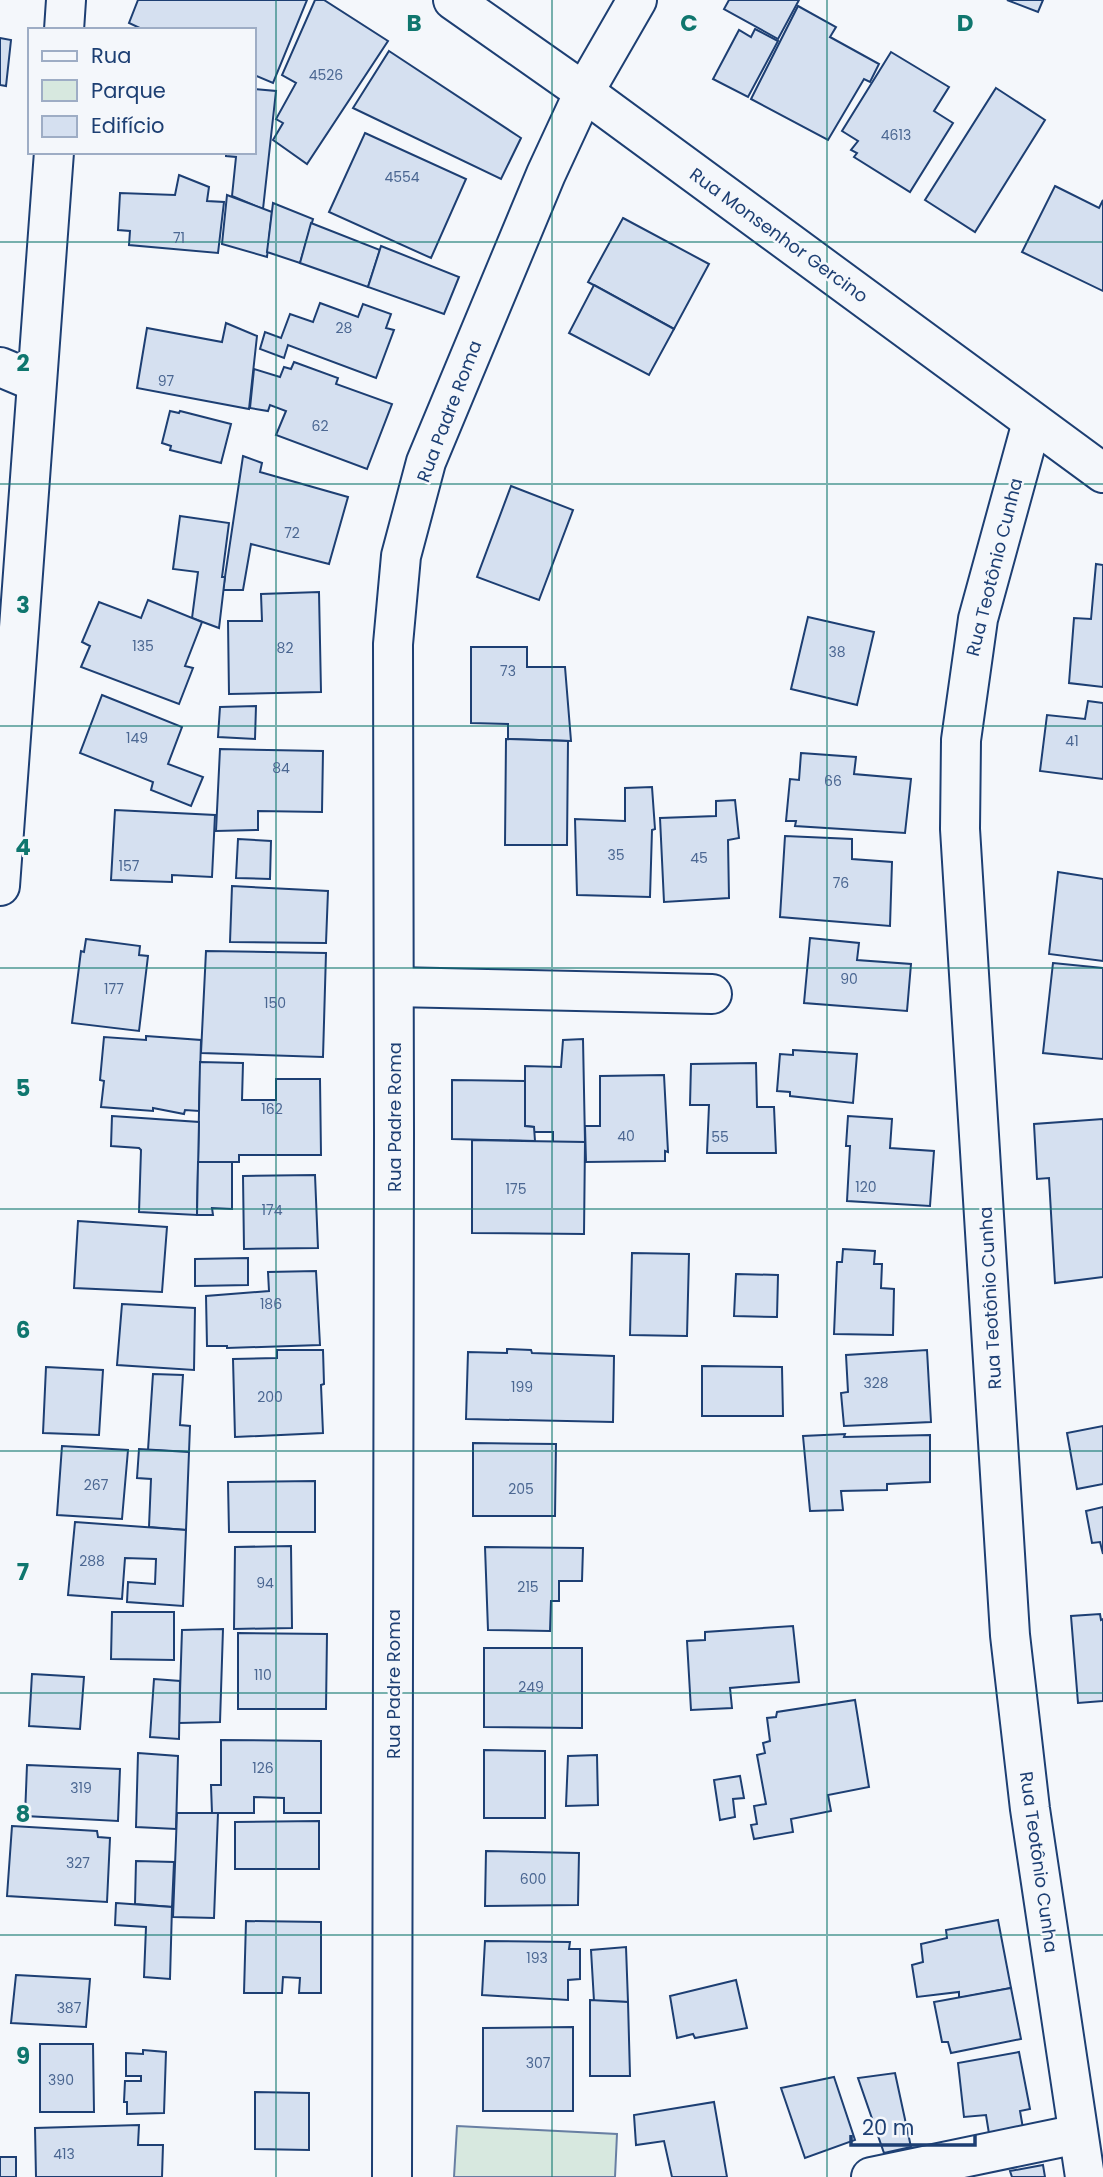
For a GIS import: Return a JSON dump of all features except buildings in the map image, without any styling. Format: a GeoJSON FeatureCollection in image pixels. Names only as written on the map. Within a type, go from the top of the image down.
{"type":"FeatureCollection","features":[{"type":"Feature","properties":{"kind":"street"},"geometry":{"type":"LineString","coordinates":[[64,28],[66,0]]}},
{"type":"Feature","properties":{"kind":"street","name":"Rua Monsenhor Gercino"},"geometry":{"type":"LineString","coordinates":[[453,0],[584,92],[1103,473]]}},
{"type":"Feature","properties":{"kind":"street","name":"Rua Padre Roma"},"geometry":{"type":"LineString","coordinates":[[392,2177],[393,643],[401,555],[426,462],[546,174],[584,92],[637,0]]}},
{"type":"Feature","properties":{"kind":"street"},"geometry":{"type":"LineString","coordinates":[[0,886],[54,154]]}},
{"type":"Feature","properties":{"kind":"street"},"geometry":{"type":"LineString","coordinates":[[0,368],[37,382]]}},
{"type":"Feature","properties":{"kind":"street","name":"Rua Teotônio Cunha"},"geometry":{"type":"LineString","coordinates":[[1032,422],[978,620],[961,740],[960,829],[1010,1635],[1030,1809],[1084,2177]]}},
{"type":"Feature","properties":{"kind":"street"},"geometry":{"type":"LineString","coordinates":[[394,987],[712,994]]}},
{"type":"Feature","properties":{"kind":"street"},"geometry":{"type":"LineString","coordinates":[[871,2177],[1079,2134]]}},
{"type":"Feature","properties":{"kind":"green space"},"geometry":{"type":"Polygon","coordinates":[[[457,2126],[617,2134],[615,2177],[454,2177],[457,2126]]]}}]}
